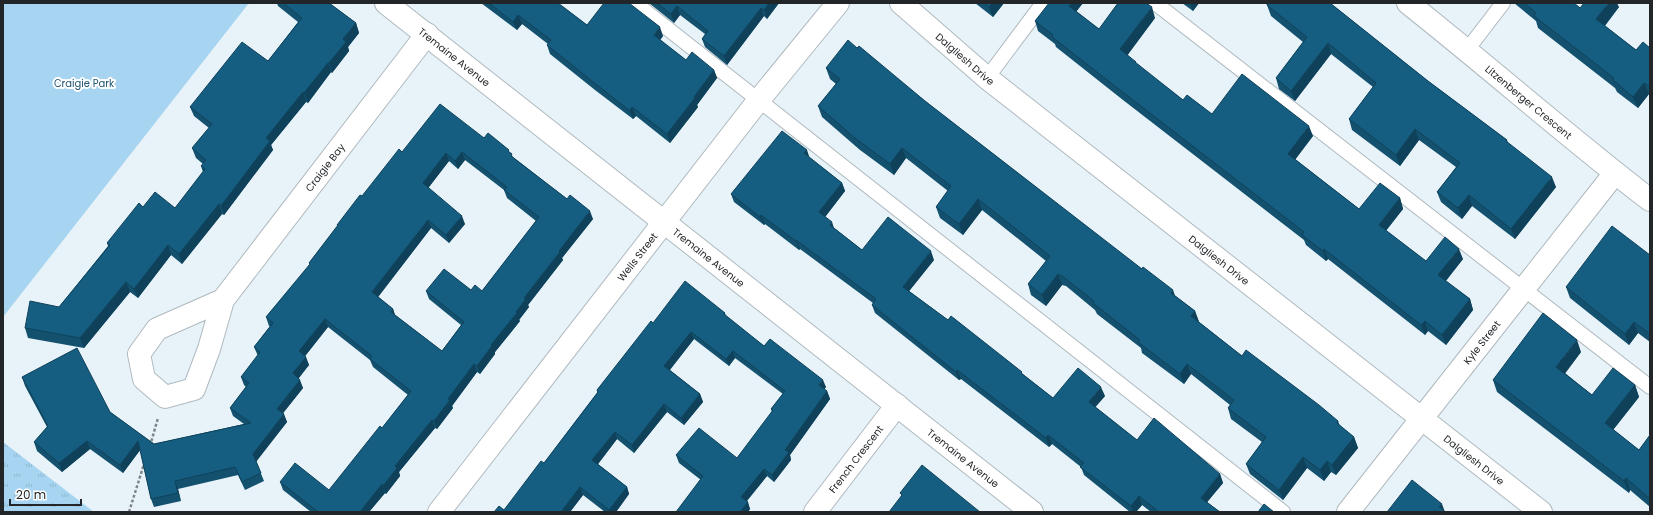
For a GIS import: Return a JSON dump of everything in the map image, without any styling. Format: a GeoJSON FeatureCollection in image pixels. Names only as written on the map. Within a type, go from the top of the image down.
{"type":"FeatureCollection","features":[{"type":"Feature","properties":{"kind":"street","name":"Tremaine Avenue"},"geometry":{"type":"LineString","coordinates":[[386,3],[1032,512]]}},
{"type":"Feature","properties":{"kind":"street","name":"Wells Street"},"geometry":{"type":"LineString","coordinates":[[439,512],[758,100],[838,3]]}},
{"type":"Feature","properties":{"kind":"street","name":"Dalgliesh Drive"},"geometry":{"type":"LineString","coordinates":[[901,3],[987,78],[1541,512]]}},
{"type":"Feature","properties":{"kind":"street","name":"Litzenberger Crescent"},"geometry":{"type":"LineString","coordinates":[[1408,3],[1650,200]]}},
{"type":"Feature","properties":{"kind":"street","name":"Craigie Bay"},"geometry":{"type":"LineString","coordinates":[[223,300],[157,329],[138,354],[144,379],[165,396],[194,390],[209,349],[223,300],[427,34]]}},
{"type":"Feature","properties":{"kind":"street","name":"Kyle Street"},"geometry":{"type":"LineString","coordinates":[[1348,512],[1615,173]]}},
{"type":"Feature","properties":{"kind":"street","name":"French Crescent"},"geometry":{"type":"LineString","coordinates":[[815,512],[897,406]]}},
{"type":"Feature","properties":{"kind":"lane"},"geometry":{"type":"LineString","coordinates":[[635,3],[1283,512]]}},
{"type":"Feature","properties":{"kind":"lane"},"geometry":{"type":"LineString","coordinates":[[987,78],[1043,3]]}},
{"type":"Feature","properties":{"kind":"lane"},"geometry":{"type":"LineString","coordinates":[[1155,3],[1650,387]]}},
{"type":"Feature","properties":{"kind":"lane"},"geometry":{"type":"LineString","coordinates":[[1467,50],[1503,3]]}},
{"type":"Feature","properties":{"kind":"path"},"geometry":{"type":"LineString","coordinates":[[149,447],[165,396]]}},
{"type":"Feature","properties":{"kind":"path"},"geometry":{"type":"LineString","coordinates":[[129,512],[145,461]]}},
{"type":"Feature","properties":{"kind":"green space","name":"Craigie Park"},"geometry":{"type":"Polygon","coordinates":[[[3,3],[249,3],[3,317],[3,3]]]}},
{"type":"Feature","properties":{"kind":"green space"},"geometry":{"type":"Polygon","coordinates":[[[3,442],[94,512],[3,512],[3,442]]]}},
{"type":"Feature","properties":{"kind":"building"},"geometry":{"type":"Polygon","coordinates":[[[283,3],[329,3],[356,23],[343,39],[346,42],[266,138],[270,141],[221,206],[219,204],[179,254],[168,245],[134,289],[126,282],[80,338],[25,328],[30,301],[59,307],[110,245],[107,243],[139,203],[143,207],[155,192],[175,208],[205,169],[201,166],[206,160],[192,148],[212,124],[190,107],[242,42],[268,61],[302,18],[283,3]]]}},
{"type":"Feature","properties":{"kind":"building"},"geometry":{"type":"Polygon","coordinates":[[[489,3],[558,3],[587,25],[604,3],[629,3],[660,27],[654,35],[686,60],[692,52],[714,70],[694,97],[695,98],[667,134],[632,107],[630,111],[592,81],[547,45],[551,40],[518,15],[513,22],[489,3]]]}},
{"type":"Feature","properties":{"kind":"building"},"geometry":{"type":"Polygon","coordinates":[[[657,3],[769,3],[764,10],[761,8],[724,56],[702,39],[708,31],[677,6],[671,14],[657,3]]]}},
{"type":"Feature","properties":{"kind":"building"},"geometry":{"type":"Polygon","coordinates":[[[984,3],[992,3],[989,7],[984,3]]]}},
{"type":"Feature","properties":{"kind":"building"},"geometry":{"type":"Polygon","coordinates":[[[1049,3],[1071,3],[1069,6],[1099,29],[1118,3],[1146,3],[1152,7],[1120,49],[1183,100],[1187,95],[1212,114],[1242,74],[1309,126],[1288,154],[1359,209],[1380,183],[1400,198],[1379,225],[1426,261],[1445,237],[1459,249],[1438,275],[1470,299],[1442,335],[1425,321],[1421,325],[1324,249],[1323,251],[1302,235],[1304,232],[1052,37],[1053,35],[1035,21],[1049,3]]]}},
{"type":"Feature","properties":{"kind":"building"},"geometry":{"type":"Polygon","coordinates":[[[1269,3],[1330,3],[1428,81],[1507,140],[1506,141],[1552,177],[1511,229],[1469,195],[1458,208],[1437,192],[1460,163],[1415,129],[1396,155],[1349,119],[1376,83],[1328,43],[1291,91],[1276,78],[1307,37],[1267,5],[1269,3]]]}},
{"type":"Feature","properties":{"kind":"building"},"geometry":{"type":"Polygon","coordinates":[[[1524,3],[1574,3],[1580,8],[1584,3],[1609,3],[1596,19],[1636,50],[1643,42],[1650,48],[1650,87],[1644,83],[1633,97],[1613,80],[1614,78],[1534,16],[1536,13],[1524,3]]]}},
{"type":"Feature","properties":{"kind":"building"},"geometry":{"type":"Polygon","coordinates":[[[848,40],[857,48],[859,46],[925,101],[1142,269],[1143,267],[1173,290],[1171,293],[1195,311],[1191,316],[1242,356],[1246,350],[1338,421],[1337,423],[1354,437],[1332,465],[1327,461],[1320,470],[1303,457],[1279,490],[1246,464],[1266,437],[1228,408],[1234,400],[1187,364],[1180,374],[1138,342],[1140,340],[1093,303],[1094,301],[1062,276],[1058,274],[1042,295],[1028,284],[1050,256],[978,199],[959,224],[936,207],[951,186],[902,148],[890,164],[856,139],[818,106],[840,79],[826,68],[848,40]]]}},
{"type":"Feature","properties":{"kind":"building"},"geometry":{"type":"Polygon","coordinates":[[[440,104],[484,138],[488,133],[509,150],[508,151],[512,154],[511,156],[567,199],[570,195],[590,211],[524,298],[526,299],[516,312],[517,313],[491,345],[492,346],[477,366],[474,364],[434,421],[432,420],[395,466],[397,468],[383,486],[382,484],[360,512],[316,512],[317,511],[280,482],[295,463],[329,490],[380,426],[382,428],[411,391],[370,359],[372,356],[325,319],[299,351],[306,357],[293,373],[300,380],[277,409],[284,414],[253,454],[261,473],[242,482],[235,467],[175,481],[178,493],[151,499],[138,441],[120,465],[87,441],[59,463],[34,442],[48,426],[22,377],[77,348],[110,412],[154,444],[251,423],[230,408],[249,383],[241,377],[260,352],[254,347],[273,323],[266,317],[310,264],[309,263],[360,195],[362,196],[399,149],[402,152],[440,104]],[[462,152],[455,161],[446,153],[423,183],[462,216],[446,235],[428,220],[372,292],[393,309],[391,312],[442,351],[464,322],[426,291],[444,269],[471,290],[475,285],[482,291],[539,217],[504,190],[507,187],[462,152]]]}},
{"type":"Feature","properties":{"kind":"building"},"geometry":{"type":"Polygon","coordinates":[[[782,131],[807,150],[804,153],[842,183],[819,212],[832,222],[830,225],[862,250],[888,217],[931,251],[903,287],[948,320],[951,316],[1053,398],[1078,368],[1101,387],[1089,402],[1137,440],[1154,418],[1220,474],[1201,498],[1220,512],[1159,512],[1139,496],[1131,506],[1080,467],[1084,463],[1048,435],[1046,438],[957,370],[956,372],[872,305],[876,299],[761,215],[760,217],[731,194],[782,131]]]}},
{"type":"Feature","properties":{"kind":"building"},"geometry":{"type":"Polygon","coordinates":[[[1612,226],[1650,255],[1650,334],[1634,322],[1625,334],[1566,287],[1612,226]]]}},
{"type":"Feature","properties":{"kind":"building"},"geometry":{"type":"Polygon","coordinates":[[[685,281],[764,346],[770,339],[823,380],[819,385],[827,391],[785,450],[789,452],[772,475],[764,469],[741,497],[748,502],[740,512],[676,512],[703,476],[676,455],[699,428],[737,458],[773,410],[771,409],[785,391],[733,351],[726,359],[691,332],[664,366],[700,394],[681,418],[664,404],[632,445],[615,432],[592,460],[627,487],[609,510],[580,487],[561,512],[494,512],[499,506],[504,510],[541,461],[544,463],[598,392],[597,390],[651,321],[653,323],[685,281]]]}},
{"type":"Feature","properties":{"kind":"building"},"geometry":{"type":"Polygon","coordinates":[[[1543,313],[1577,340],[1556,367],[1592,395],[1613,368],[1635,385],[1605,423],[1639,450],[1650,435],[1650,499],[1626,478],[1624,481],[1493,380],[1543,313]]]}},
{"type":"Feature","properties":{"kind":"building"},"geometry":{"type":"Polygon","coordinates":[[[922,465],[980,512],[889,512],[902,495],[900,493],[922,465]]]}},
{"type":"Feature","properties":{"kind":"building"},"geometry":{"type":"Polygon","coordinates":[[[1412,480],[1442,504],[1439,507],[1445,512],[1387,512],[1412,480]]]}},
{"type":"Feature","properties":{"kind":"building"},"geometry":{"type":"Polygon","coordinates":[[[1264,504],[1274,512],[1258,512],[1264,504]]]}}]}
